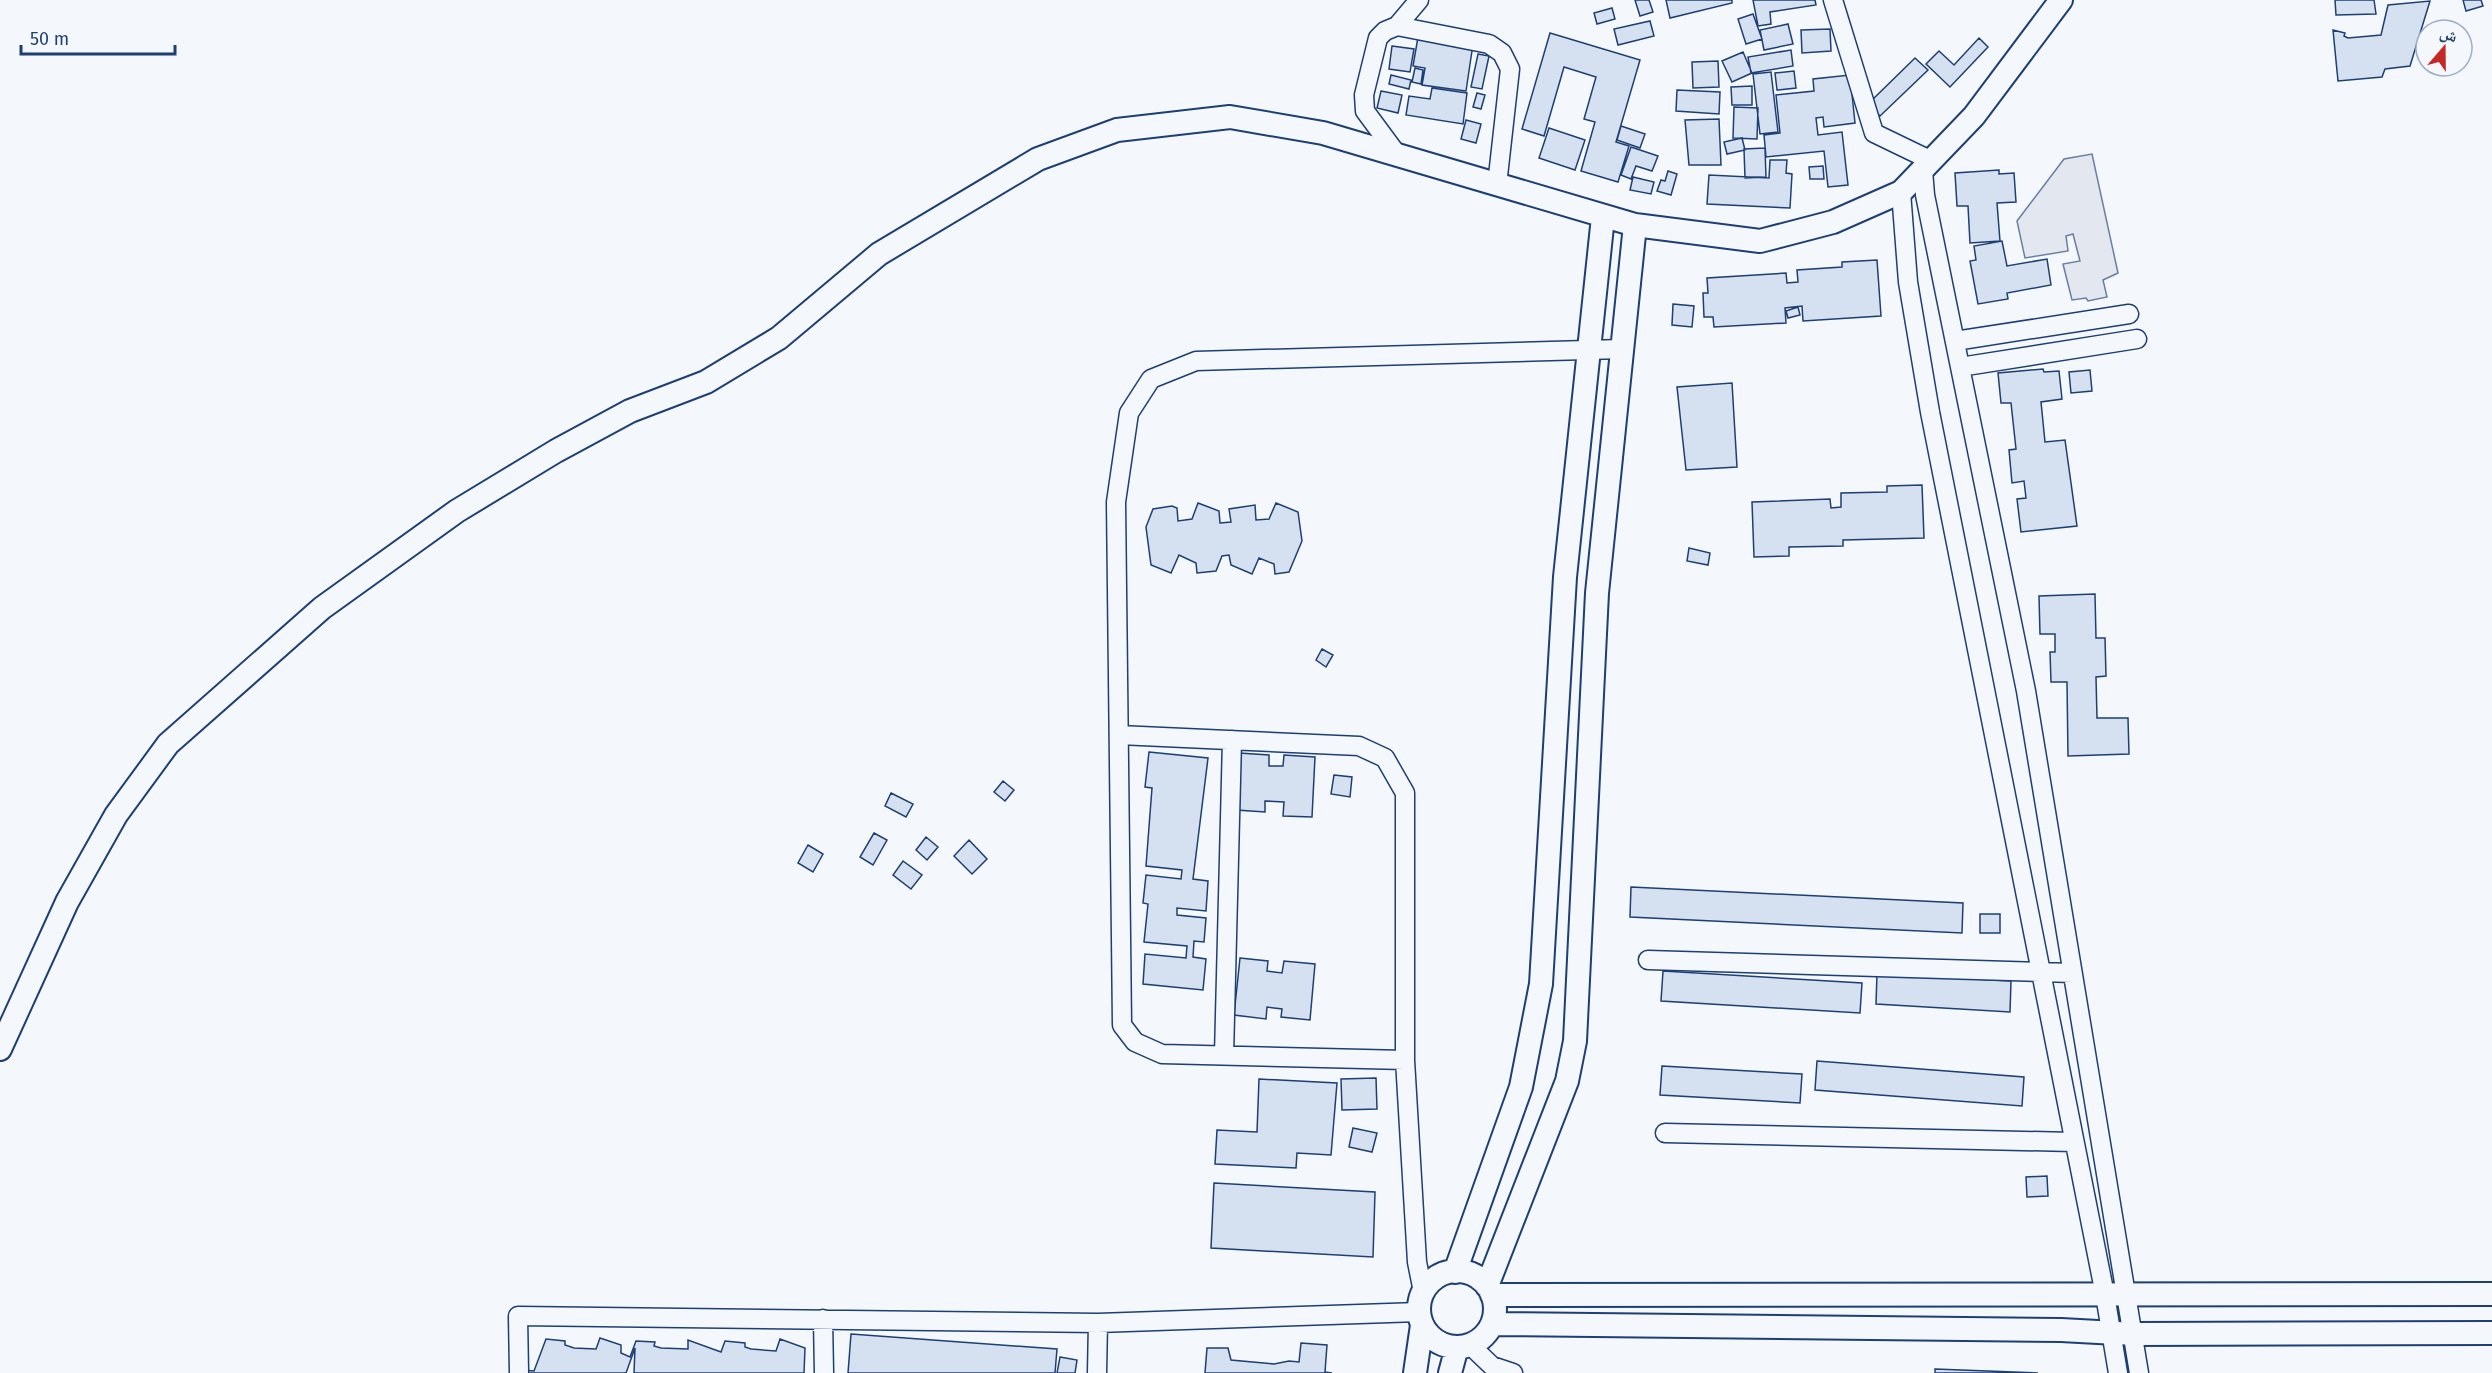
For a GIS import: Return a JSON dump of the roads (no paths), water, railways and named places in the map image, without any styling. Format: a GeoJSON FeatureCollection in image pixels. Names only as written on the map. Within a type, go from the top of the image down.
{"type":"FeatureCollection","features":[{"type":"Feature","properties":{"kind":"street"},"geometry":{"type":"LineString","coordinates":[[1397,27],[1419,0]]}},
{"type":"Feature","properties":{"kind":"street"},"geometry":{"type":"LineString","coordinates":[[1833,0],[1874,134],[1927,165]]}},
{"type":"Feature","properties":{"kind":"street"},"geometry":{"type":"LineString","coordinates":[[0,1049],[67,902],[116,815],[168,744],[322,608],[457,511],[556,451],[630,411],[706,382],[779,338],[879,254],[1048,156],[1117,130],[1230,117],[1323,134],[1635,225],[1760,241],[1833,222],[1901,192],[1974,116],[2061,0]]}},
{"type":"Feature","properties":{"kind":"street"},"geometry":{"type":"LineString","coordinates":[[1399,157],[1365,111],[1364,95],[1378,38],[1385,31],[1397,27],[1489,44],[1502,53],[1510,69],[1497,185]]}},
{"type":"Feature","properties":{"kind":"street"},"geometry":{"type":"LineString","coordinates":[[1927,165],[1925,195],[2026,691],[2072,973],[2116,1295],[2111,1333],[2118,1373]]}},
{"type":"Feature","properties":{"kind":"street"},"geometry":{"type":"LineString","coordinates":[[1901,192],[1908,282],[1930,412],[2073,1142],[2116,1295],[2134,1334],[2139,1373]]}},
{"type":"Feature","properties":{"kind":"street"},"geometry":{"type":"LineString","coordinates":[[1455,1272],[1521,1088],[1540,984],[1565,577],[1603,217]]}},
{"type":"Feature","properties":{"kind":"street"},"geometry":{"type":"LineString","coordinates":[[1450,1373],[1463,1346],[1479,1340],[1492,1324],[1494,1315],[1489,1291],[1567,1081],[1575,1041],[1597,593],[1635,225]]}},
{"type":"Feature","properties":{"kind":"street"},"geometry":{"type":"LineString","coordinates":[[1955,341],[2128,314]]}},
{"type":"Feature","properties":{"kind":"street"},"geometry":{"type":"LineString","coordinates":[[1960,367],[2137,339]]}},
{"type":"Feature","properties":{"kind":"street"},"geometry":{"type":"LineString","coordinates":[[1405,1060],[1162,1054],[1135,1042],[1122,1025],[1116,502],[1129,413],[1151,379],[1196,361],[1622,349]]}},
{"type":"Feature","properties":{"kind":"street"},"geometry":{"type":"LineString","coordinates":[[1119,735],[1359,746],[1385,758],[1405,793],[1405,1060],[1421,1310],[1415,1373]]}},
{"type":"Feature","properties":{"kind":"street"},"geometry":{"type":"LineString","coordinates":[[1224,1055],[1232,740]]}},
{"type":"Feature","properties":{"kind":"street"},"geometry":{"type":"LineString","coordinates":[[1648,960],[2072,973]]}},
{"type":"Feature","properties":{"kind":"street"},"geometry":{"type":"LineString","coordinates":[[1665,1133],[2073,1142]]}},
{"type":"Feature","properties":{"kind":"street"},"geometry":{"type":"LineString","coordinates":[[1421,1310],[1436,1277],[1455,1272],[1473,1275],[1489,1291],[2116,1295],[2492,1294]]}},
{"type":"Feature","properties":{"kind":"street"},"geometry":{"type":"LineString","coordinates":[[519,1373],[518,1316],[1098,1323],[1421,1310]]}},
{"type":"Feature","properties":{"kind":"street"},"geometry":{"type":"LineString","coordinates":[[1421,1310],[1436,1341],[1463,1346],[1492,1366],[1513,1373]]}},
{"type":"Feature","properties":{"kind":"street"},"geometry":{"type":"LineString","coordinates":[[823,1319],[824,1373]]}},
{"type":"Feature","properties":{"kind":"street"},"geometry":{"type":"LineString","coordinates":[[1096,1373],[1098,1323]]}},
{"type":"Feature","properties":{"kind":"street"},"geometry":{"type":"LineString","coordinates":[[1492,1324],[2134,1334],[2492,1333]]}}]}
